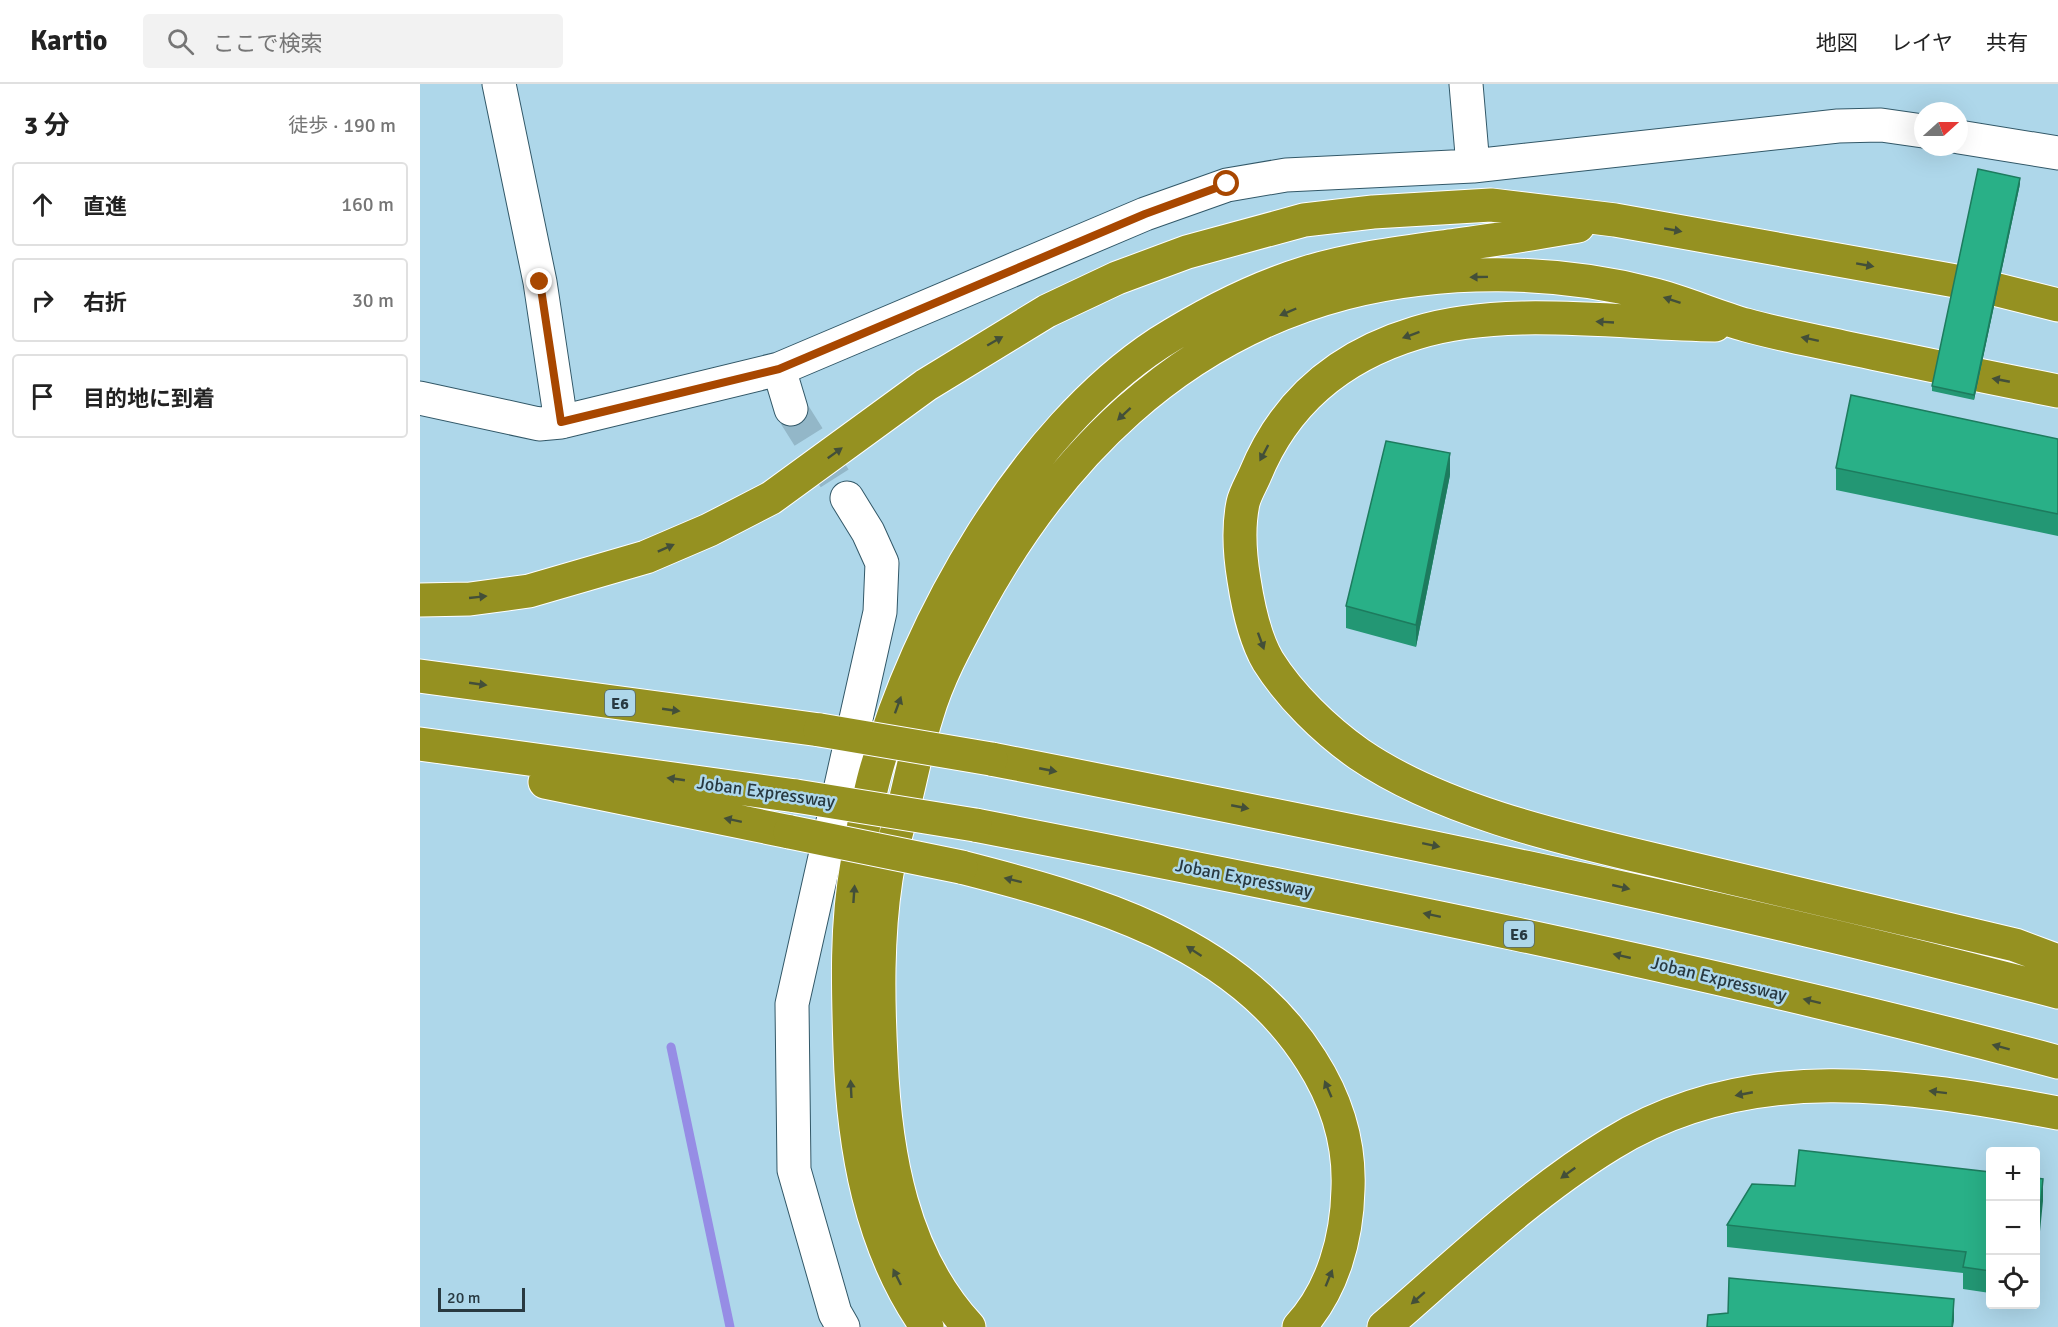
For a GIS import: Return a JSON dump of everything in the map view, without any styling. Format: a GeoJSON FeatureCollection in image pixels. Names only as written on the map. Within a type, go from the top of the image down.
{"type":"FeatureCollection","features":[{"type":"Feature","properties":{"kind":"highway"},"geometry":{"type":"LineString","coordinates":[[420,600],[470,598],[530,591],[646,557],[709,530],[771,498],[926,385],[1047,311],[1117,278],[1187,252],[1304,220],[1374,212],[1491,205],[1615,220],[1978,285],[2058,305]]}},
{"type":"Feature","properties":{"kind":"highway"},"geometry":{"type":"LineString","coordinates":[[927,1327],[910,1303],[887,1255],[871,1208],[851,1096],[849,951],[856,868],[875,775],[898,703],[969,557],[1045,449],[1100,390],[1156,346],[1223,306],[1267,286],[1307,272],[1375,256],[1615,220]]}},
{"type":"Feature","properties":{"kind":"highway"},"geometry":{"type":"LineString","coordinates":[[969,1327],[936,1284],[919,1251],[906,1219],[894,1170],[882,1085],[880,1030],[886,874],[928,711],[958,640],[993,576],[1063,477],[1097,438],[1135,403],[1203,352],[1294,309],[1348,292],[1457,277],[1525,276],[1582,280],[1653,294],[1747,325],[2058,391]]}},
{"type":"Feature","properties":{"kind":"highway"},"geometry":{"type":"LineString","coordinates":[[1747,325],[1527,318],[1467,323],[1417,332],[1366,352],[1321,380],[1286,415],[1262,456],[1243,503],[1240,555],[1248,608],[1267,659],[1304,707],[1359,754],[1426,790],[1524,827],[2015,945],[2058,961]]}},
{"type":"Feature","properties":{"kind":"highway","name":"E6"},"geometry":{"type":"LineString","coordinates":[[420,676],[820,730],[991,759],[1402,839],[1624,887],[2058,992]]}},
{"type":"Feature","properties":{"kind":"highway","name":"Joban Expressway"},"geometry":{"type":"LineString","coordinates":[[420,744],[796,796],[975,825],[1394,907],[1602,951],[2058,1062]]}},
{"type":"Feature","properties":{"kind":"highway"},"geometry":{"type":"LineString","coordinates":[[420,756],[961,867],[1096,905],[1187,945],[1235,978],[1275,1012],[1304,1048],[1325,1082],[1342,1126],[1349,1168],[1348,1212],[1340,1250],[1327,1284],[1299,1327]]}},
{"type":"Feature","properties":{"kind":"highway"},"geometry":{"type":"LineString","coordinates":[[1384,1327],[1529,1202],[1571,1170],[1612,1143],[1706,1103],[1791,1087],[1889,1086],[1964,1096],[2058,1113]]}},
{"type":"Feature","properties":{"kind":"street"},"geometry":{"type":"LineString","coordinates":[[499,84],[540,282],[561,422]]}},
{"type":"Feature","properties":{"kind":"street"},"geometry":{"type":"LineString","coordinates":[[1466,84],[1473,166]]}},
{"type":"Feature","properties":{"kind":"street"},"geometry":{"type":"LineString","coordinates":[[420,398],[539,424],[561,422],[779,369],[1145,214],[1227,184],[1286,175],[1473,166],[1838,126],[1881,124],[1914,130]]}},
{"type":"Feature","properties":{"kind":"street"},"geometry":{"type":"LineString","coordinates":[[1968,138],[2058,153]]}},
{"type":"Feature","properties":{"kind":"street"},"geometry":{"type":"LineString","coordinates":[[779,369],[791,409]]}},
{"type":"Feature","properties":{"kind":"street"},"geometry":{"type":"LineString","coordinates":[[843,1327],[835,1313],[794,1170],[792,1004],[880,612],[882,563],[868,532],[847,498]]}},
{"type":"Feature","properties":{"kind":"building"},"geometry":{"type":"Polygon","coordinates":[[[1978,169],[2020,178],[1974,395],[1932,386],[1978,169]]]}},
{"type":"Feature","properties":{"kind":"building"},"geometry":{"type":"Polygon","coordinates":[[[1851,395],[2058,439],[2058,514],[1836,468],[1851,395]]]}},
{"type":"Feature","properties":{"kind":"building"},"geometry":{"type":"Polygon","coordinates":[[[1386,441],[1450,453],[1416,625],[1346,606],[1386,441]]]}},
{"type":"Feature","properties":{"kind":"building"},"geometry":{"type":"Polygon","coordinates":[[[1799,1150],[1986,1172],[1986,1270],[1963,1267],[1966,1252],[1727,1225],[1752,1184],[1795,1186],[1799,1150]]]}},
{"type":"Feature","properties":{"kind":"building"},"geometry":{"type":"Polygon","coordinates":[[[2040,1179],[2043,1179],[2040,1209],[2040,1179]]]}},
{"type":"Feature","properties":{"kind":"building"},"geometry":{"type":"Polygon","coordinates":[[[1729,1278],[1954,1299],[1952,1327],[1707,1327],[1708,1315],[1728,1313],[1729,1278]]]}},
{"type":"Feature","properties":{"kind":"waterway"},"geometry":{"type":"LineString","coordinates":[[671,1047],[730,1327]]}},
{"type":"Feature","properties":{"kind":"tunnel"},"geometry":{"type":"LineString","coordinates":[[791,409],[847,498]]}},
{"type":"Feature","properties":{"kind":"route"},"geometry":{"type":"LineString","coordinates":[[540,282],[561,422],[779,369],[1145,214],[1227,184]]}}]}
